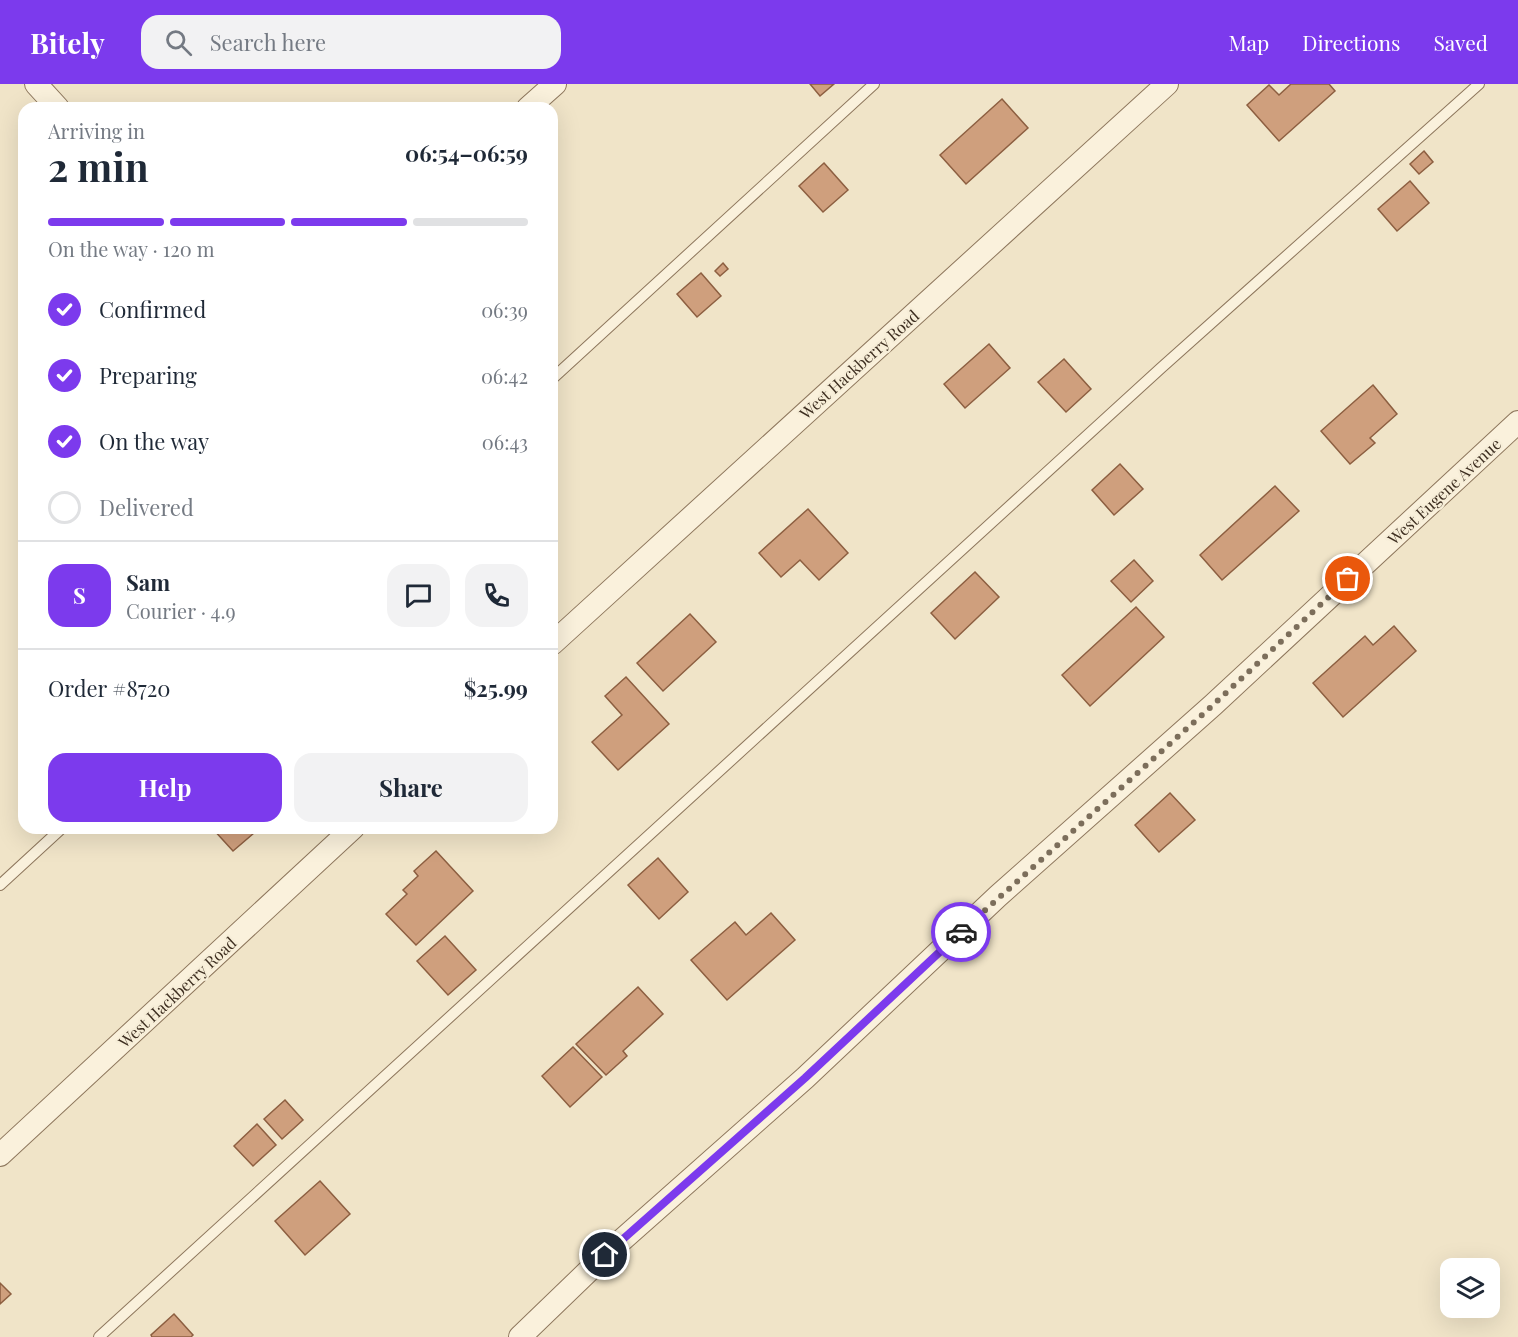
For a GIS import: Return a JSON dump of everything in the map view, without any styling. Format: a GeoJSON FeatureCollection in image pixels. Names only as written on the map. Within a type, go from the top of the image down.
{"type":"FeatureCollection","features":[{"type":"Feature","properties":{"kind":"street"},"geometry":{"type":"LineString","coordinates":[[36,84],[52,102]]}},
{"type":"Feature","properties":{"kind":"street"},"geometry":{"type":"LineString","coordinates":[[535,102],[555,84]]}},
{"type":"Feature","properties":{"kind":"street","name":"West Hackberry Road"},"geometry":{"type":"LineString","coordinates":[[558,635],[1167,84]]}},
{"type":"Feature","properties":{"kind":"street","name":"West Eugene Avenue"},"geometry":{"type":"LineString","coordinates":[[520,1337],[605,1255],[805,1078],[998,896],[1213,705],[1518,422]]}},
{"type":"Feature","properties":{"kind":"street","name":"West Hackberry Road"},"geometry":{"type":"LineString","coordinates":[[0,1155],[347,834]]}},
{"type":"Feature","properties":{"kind":"lane"},"geometry":{"type":"LineString","coordinates":[[558,374],[874,84]]}},
{"type":"Feature","properties":{"kind":"lane"},"geometry":{"type":"LineString","coordinates":[[99,1337],[1152,376],[1479,84]]}},
{"type":"Feature","properties":{"kind":"lane"},"geometry":{"type":"LineString","coordinates":[[0,885],[55,834]]}},
{"type":"Feature","properties":{"kind":"building"},"geometry":{"type":"Polygon","coordinates":[[[810,84],[834,84],[820,96],[810,84]]]}},
{"type":"Feature","properties":{"kind":"building"},"geometry":{"type":"Polygon","coordinates":[[[1291,84],[1329,84],[1335,91],[1279,141],[1247,105],[1269,85],[1279,95],[1291,84]]]}},
{"type":"Feature","properties":{"kind":"building"},"geometry":{"type":"Polygon","coordinates":[[[1002,99],[1028,128],[966,184],[940,155],[1002,99]]]}},
{"type":"Feature","properties":{"kind":"building"},"geometry":{"type":"Polygon","coordinates":[[[1424,151],[1433,162],[1419,174],[1410,164],[1424,151]]]}},
{"type":"Feature","properties":{"kind":"building"},"geometry":{"type":"Polygon","coordinates":[[[824,163],[848,190],[823,212],[799,186],[824,163]]]}},
{"type":"Feature","properties":{"kind":"building"},"geometry":{"type":"Polygon","coordinates":[[[1410,181],[1429,203],[1397,231],[1378,209],[1410,181]]]}},
{"type":"Feature","properties":{"kind":"building"},"geometry":{"type":"Polygon","coordinates":[[[723,263],[728,269],[720,276],[715,271],[723,263]]]}},
{"type":"Feature","properties":{"kind":"building"},"geometry":{"type":"Polygon","coordinates":[[[701,273],[721,296],[697,317],[677,294],[701,273]]]}},
{"type":"Feature","properties":{"kind":"building"},"geometry":{"type":"Polygon","coordinates":[[[989,344],[1010,368],[965,408],[944,384],[989,344]]]}},
{"type":"Feature","properties":{"kind":"building"},"geometry":{"type":"Polygon","coordinates":[[[1064,359],[1091,389],[1066,412],[1038,382],[1064,359]]]}},
{"type":"Feature","properties":{"kind":"building"},"geometry":{"type":"Polygon","coordinates":[[[1373,385],[1397,414],[1370,438],[1375,443],[1350,464],[1321,431],[1373,385]]]}},
{"type":"Feature","properties":{"kind":"building"},"geometry":{"type":"Polygon","coordinates":[[[1120,464],[1143,489],[1114,515],[1092,490],[1120,464]]]}},
{"type":"Feature","properties":{"kind":"building"},"geometry":{"type":"Polygon","coordinates":[[[1275,486],[1299,511],[1222,580],[1200,555],[1275,486]]]}},
{"type":"Feature","properties":{"kind":"building"},"geometry":{"type":"Polygon","coordinates":[[[808,509],[848,553],[819,580],[800,560],[781,577],[759,553],[808,509]]]}},
{"type":"Feature","properties":{"kind":"building"},"geometry":{"type":"Polygon","coordinates":[[[1134,560],[1153,581],[1131,602],[1111,581],[1134,560]]]}},
{"type":"Feature","properties":{"kind":"building"},"geometry":{"type":"Polygon","coordinates":[[[975,572],[999,597],[955,639],[931,613],[975,572]]]}},
{"type":"Feature","properties":{"kind":"building"},"geometry":{"type":"Polygon","coordinates":[[[1136,607],[1164,637],[1090,706],[1062,675],[1136,607]]]}},
{"type":"Feature","properties":{"kind":"building"},"geometry":{"type":"Polygon","coordinates":[[[690,614],[716,642],[663,691],[637,663],[690,614]]]}},
{"type":"Feature","properties":{"kind":"building"},"geometry":{"type":"Polygon","coordinates":[[[1394,626],[1416,651],[1343,717],[1313,683],[1365,636],[1373,645],[1394,626]]]}},
{"type":"Feature","properties":{"kind":"building"},"geometry":{"type":"Polygon","coordinates":[[[626,677],[669,724],[618,770],[592,742],[622,715],[605,696],[626,677]]]}},
{"type":"Feature","properties":{"kind":"building"},"geometry":{"type":"Polygon","coordinates":[[[1170,793],[1195,820],[1159,852],[1135,825],[1170,793]]]}},
{"type":"Feature","properties":{"kind":"building"},"geometry":{"type":"Polygon","coordinates":[[[217,834],[253,834],[233,851],[217,834]]]}},
{"type":"Feature","properties":{"kind":"building"},"geometry":{"type":"Polygon","coordinates":[[[436,851],[473,891],[416,945],[386,914],[407,894],[403,890],[418,876],[414,871],[436,851]]]}},
{"type":"Feature","properties":{"kind":"building"},"geometry":{"type":"Polygon","coordinates":[[[658,858],[688,892],[659,919],[628,885],[658,858]]]}},
{"type":"Feature","properties":{"kind":"building"},"geometry":{"type":"Polygon","coordinates":[[[771,913],[795,940],[727,1000],[691,960],[735,922],[746,935],[771,913]]]}},
{"type":"Feature","properties":{"kind":"building"},"geometry":{"type":"Polygon","coordinates":[[[445,936],[476,970],[448,995],[417,961],[445,936]]]}},
{"type":"Feature","properties":{"kind":"building"},"geometry":{"type":"Polygon","coordinates":[[[638,987],[663,1014],[623,1051],[627,1056],[606,1075],[576,1044],[638,987]]]}},
{"type":"Feature","properties":{"kind":"building"},"geometry":{"type":"Polygon","coordinates":[[[573,1047],[602,1077],[570,1107],[542,1076],[573,1047]]]}},
{"type":"Feature","properties":{"kind":"building"},"geometry":{"type":"Polygon","coordinates":[[[285,1100],[303,1120],[282,1139],[264,1119],[285,1100]]]}},
{"type":"Feature","properties":{"kind":"building"},"geometry":{"type":"Polygon","coordinates":[[[257,1124],[276,1145],[253,1166],[234,1146],[257,1124]]]}},
{"type":"Feature","properties":{"kind":"building"},"geometry":{"type":"Polygon","coordinates":[[[320,1181],[350,1214],[305,1255],[275,1221],[320,1181]]]}},
{"type":"Feature","properties":{"kind":"building"},"geometry":{"type":"Polygon","coordinates":[[[0,1283],[11,1294],[0,1304],[0,1283]]]}},
{"type":"Feature","properties":{"kind":"building"},"geometry":{"type":"Polygon","coordinates":[[[174,1314],[193,1335],[191,1337],[152,1337],[151,1335],[174,1314]]]}},
{"type":"Feature","properties":{"kind":"way so far"},"geometry":{"type":"LineString","coordinates":[[961,932],[1016,880],[1213,705],[1348,579]]}},
{"type":"Feature","properties":{"kind":"route"},"geometry":{"type":"LineString","coordinates":[[605,1255],[805,1078],[961,932]]}}]}
